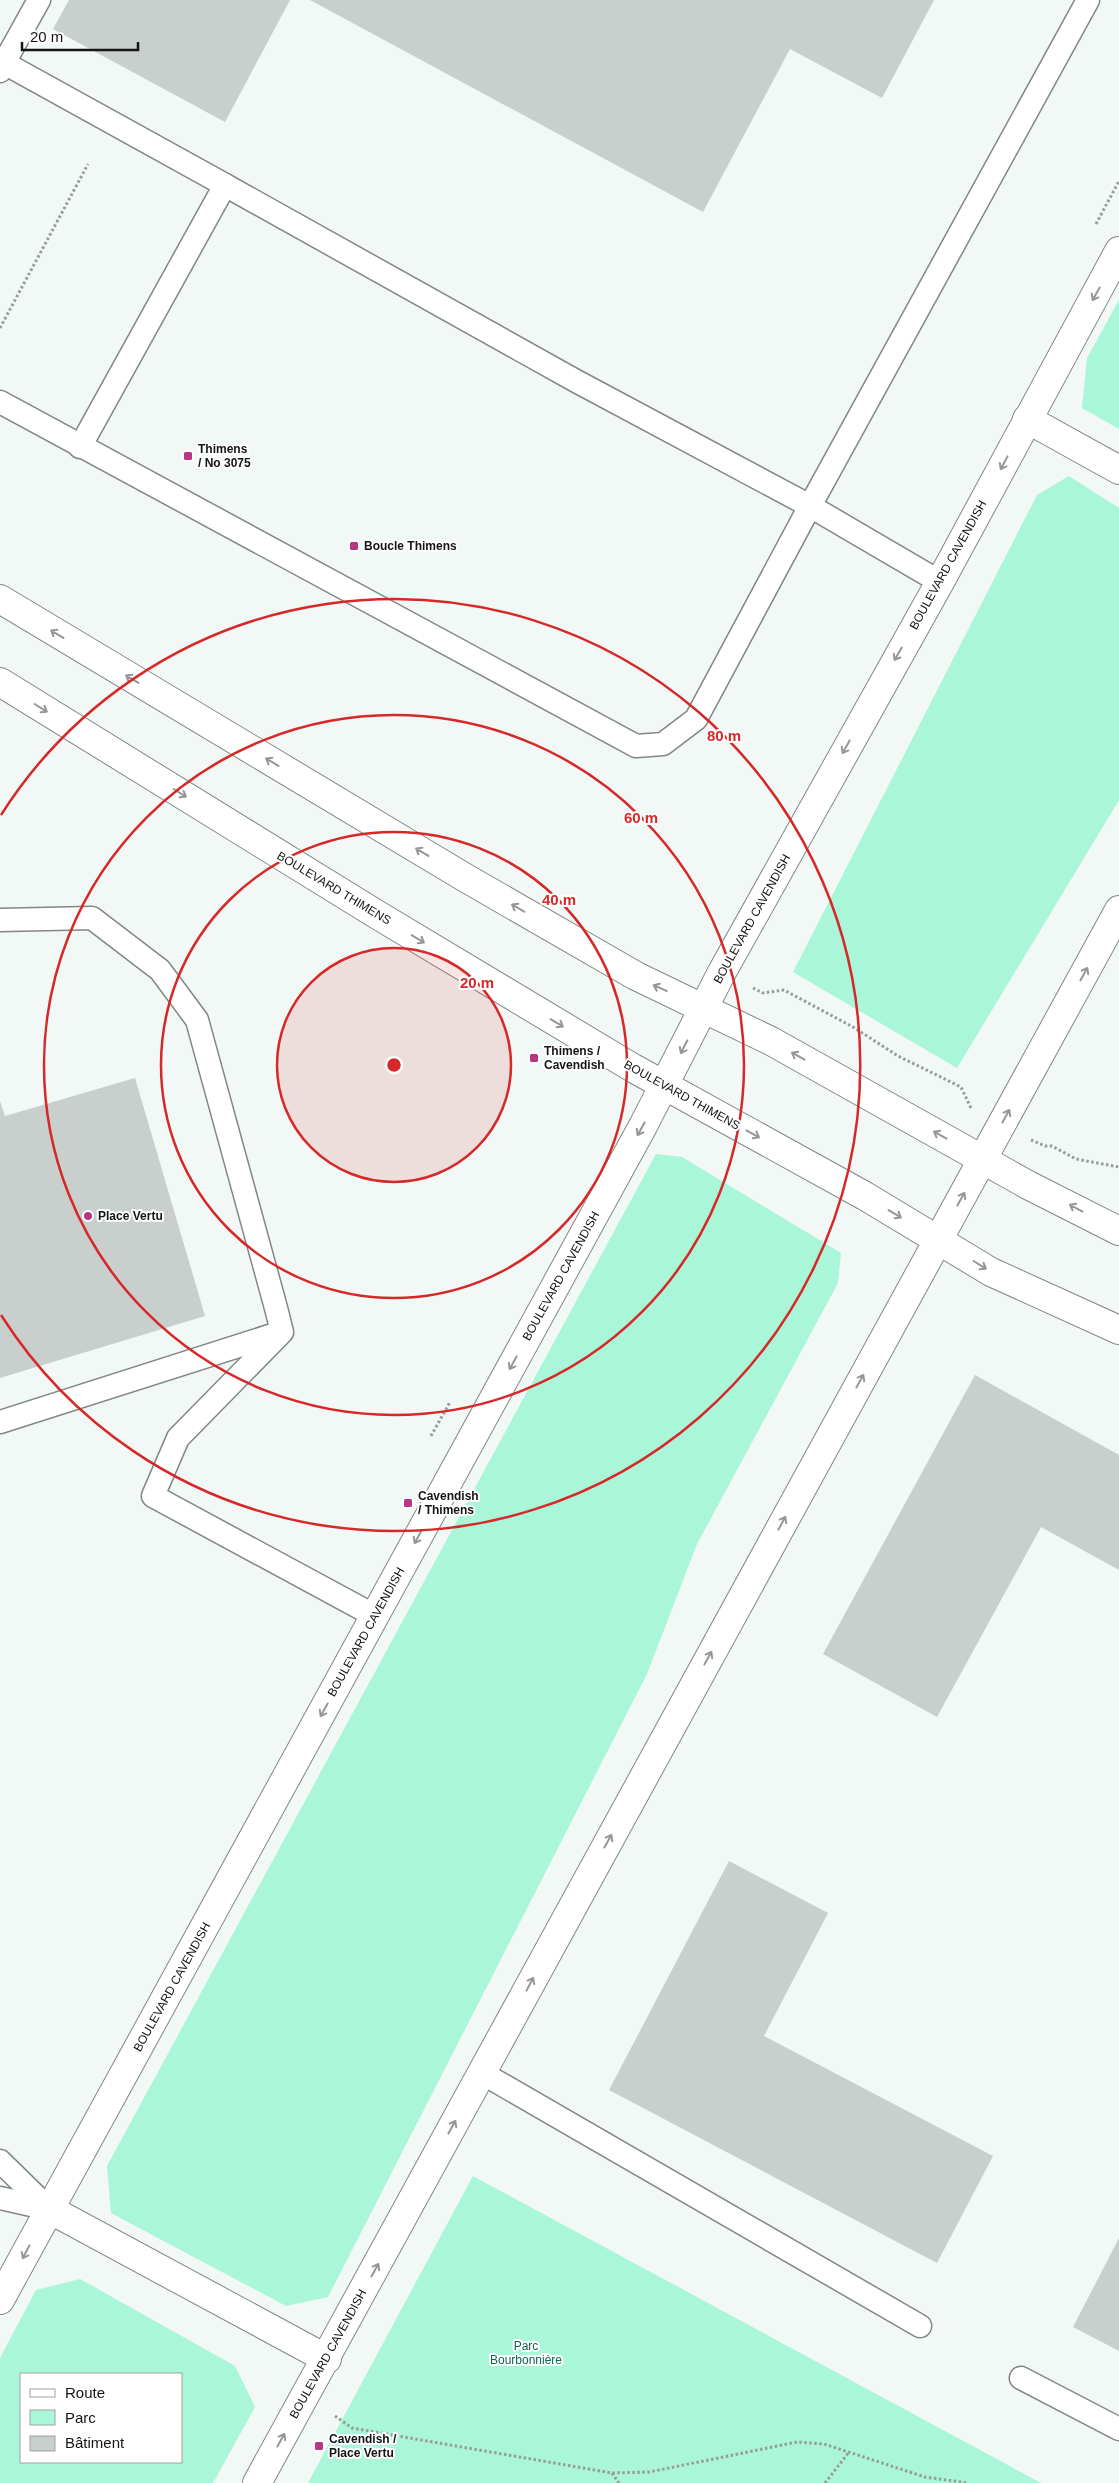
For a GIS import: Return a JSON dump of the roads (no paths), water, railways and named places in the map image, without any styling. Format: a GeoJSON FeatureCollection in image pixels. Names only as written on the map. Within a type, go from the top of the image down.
{"type":"FeatureCollection","features":[{"type":"Feature","properties":{"kind":"main road","name":"BOULEVARD CAVENDISH"},"geometry":{"type":"LineString","coordinates":[[0,2300],[664,1086],[704,1008],[870,704],[940,582],[1119,251]]}},
{"type":"Feature","properties":{"kind":"main road"},"geometry":{"type":"LineString","coordinates":[[1027,419],[1119,470]]}},
{"type":"Feature","properties":{"kind":"main road"},"geometry":{"type":"LineString","coordinates":[[0,599],[498,897],[636,976],[771,1041],[982,1159],[1119,1231]]}},
{"type":"Feature","properties":{"kind":"main road","name":"BOULEVARD THIMENS"},"geometry":{"type":"LineString","coordinates":[[0,682],[376,914],[664,1086],[865,1196],[1009,1282],[1119,1330]]}},
{"type":"Feature","properties":{"kind":"main road","name":"BOULEVARD CAVENDISH"},"geometry":{"type":"LineString","coordinates":[[257,2483],[1119,910]]}},
{"type":"Feature","properties":{"kind":"main road"},"geometry":{"type":"LineString","coordinates":[[49,2209],[326,2359]]}},
{"type":"Feature","properties":{"kind":"lane"},"geometry":{"type":"LineString","coordinates":[[38,0],[2,67],[225,185],[576,381],[810,506],[940,582]]}},
{"type":"Feature","properties":{"kind":"lane"},"geometry":{"type":"LineString","coordinates":[[0,402],[80,447],[636,746],[663,744],[696,719],[810,506],[1088,0]]}},
{"type":"Feature","properties":{"kind":"lane"},"geometry":{"type":"LineString","coordinates":[[80,447],[225,185]]}},
{"type":"Feature","properties":{"kind":"lane"},"geometry":{"type":"LineString","coordinates":[[0,920],[92,918],[160,970],[197,1020],[282,1332]]}},
{"type":"Feature","properties":{"kind":"lane"},"geometry":{"type":"LineString","coordinates":[[0,1422],[282,1332]]}},
{"type":"Feature","properties":{"kind":"lane"},"geometry":{"type":"LineString","coordinates":[[282,1332],[178,1438],[153,1496],[375,1616]]}},
{"type":"Feature","properties":{"kind":"lane"},"geometry":{"type":"LineString","coordinates":[[482,2073],[920,2326]]}},
{"type":"Feature","properties":{"kind":"lane"},"geometry":{"type":"LineString","coordinates":[[0,2161],[49,2209]]}},
{"type":"Feature","properties":{"kind":"lane"},"geometry":{"type":"LineString","coordinates":[[0,2198],[49,2209]]}},
{"type":"Feature","properties":{"kind":"lane"},"geometry":{"type":"LineString","coordinates":[[1021,2378],[1119,2429]]}},
{"type":"Feature","properties":{"kind":"place","name":"Thimens / No 3075"},"geometry":{"type":"Point","coordinates":[188,456]}},
{"type":"Feature","properties":{"kind":"place","name":"Boucle Thimens"},"geometry":{"type":"Point","coordinates":[354,546]}},
{"type":"Feature","properties":{"kind":"place","name":"Thimens / Cavendish"},"geometry":{"type":"Point","coordinates":[534,1058]}},
{"type":"Feature","properties":{"kind":"place","name":"Place Vertu"},"geometry":{"type":"Point","coordinates":[88,1216]}},
{"type":"Feature","properties":{"kind":"place","name":"Cavendish / Thimens"},"geometry":{"type":"Point","coordinates":[408,1503]}},
{"type":"Feature","properties":{"kind":"place","name":"Cavendish / Place Vertu"},"geometry":{"type":"Point","coordinates":[319,2446]}},
{"type":"Feature","properties":{"kind":"park label","name":"Parc Bourbonnière"},"geometry":{"type":"Point","coordinates":[526,2353]}}]}
